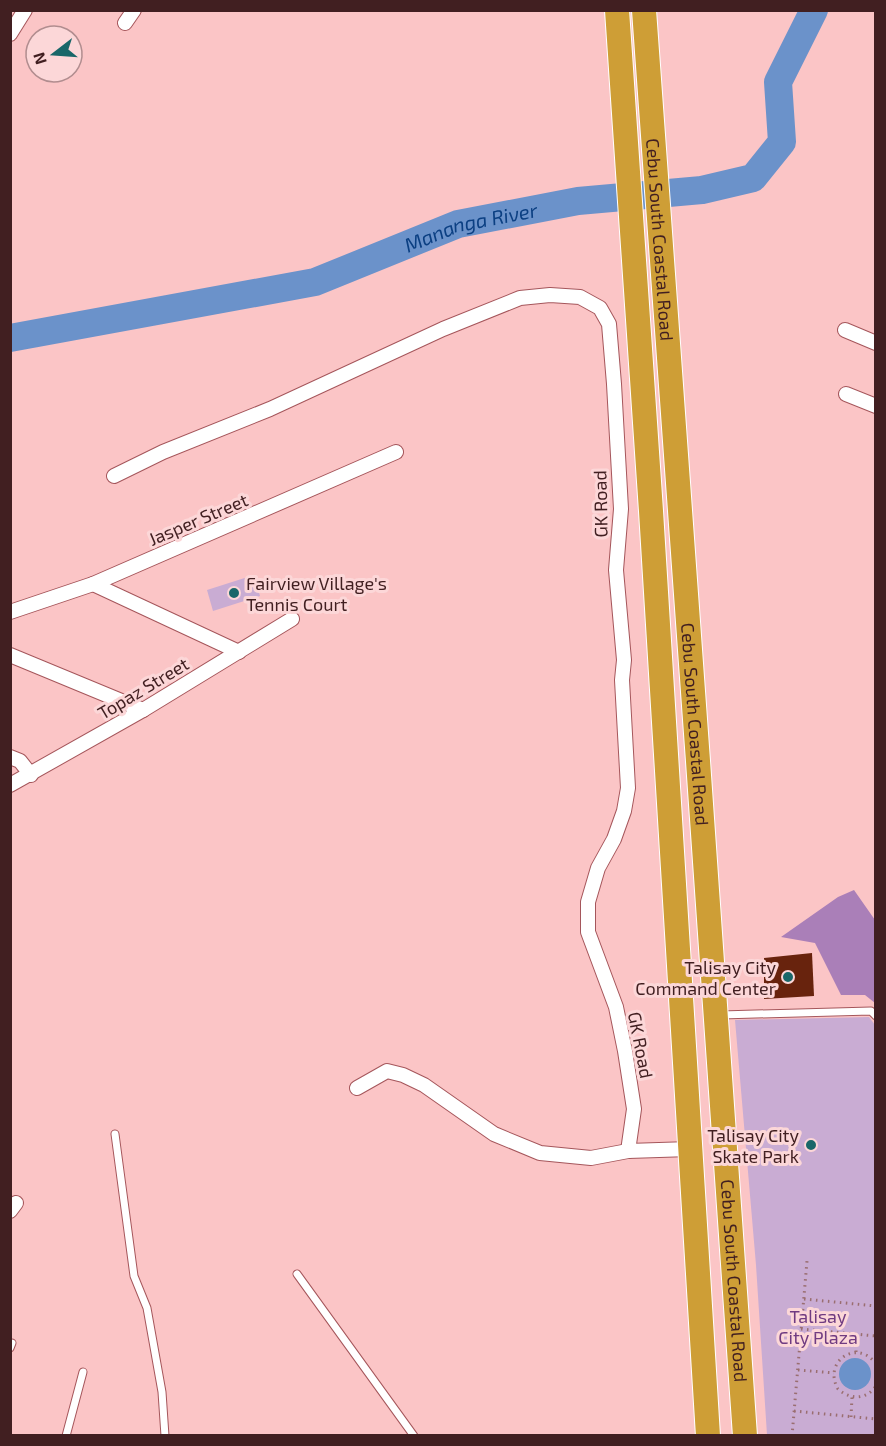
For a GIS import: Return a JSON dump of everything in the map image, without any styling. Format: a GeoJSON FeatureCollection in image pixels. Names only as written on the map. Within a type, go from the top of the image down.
{"type":"FeatureCollection","features":[{"type":"Feature","properties":{"kind":"highway","name":"Cebu South Coastal Road"},"geometry":{"type":"LineString","coordinates":[[617,10],[651,511],[708,1436]]}},
{"type":"Feature","properties":{"kind":"highway","name":"Cebu South Coastal Road"},"geometry":{"type":"LineString","coordinates":[[644,10],[678,509],[717,1015],[745,1436]]}},
{"type":"Feature","properties":{"kind":"street"},"geometry":{"type":"LineString","coordinates":[[10,34],[25,10]]}},
{"type":"Feature","properties":{"kind":"street"},"geometry":{"type":"LineString","coordinates":[[125,23],[134,10]]}},
{"type":"Feature","properties":{"kind":"street","name":"GK Road"},"geometry":{"type":"LineString","coordinates":[[114,476],[163,452],[270,409],[443,329],[520,298],[550,295],[580,297],[600,308],[609,324],[621,509],[616,570],[624,660],[622,680],[628,788],[624,812],[614,839],[598,868],[588,902],[588,932],[616,1007],[625,1051],[634,1109],[628,1151]]}},
{"type":"Feature","properties":{"kind":"street"},"geometry":{"type":"LineString","coordinates":[[845,330],[876,343]]}},
{"type":"Feature","properties":{"kind":"street"},"geometry":{"type":"LineString","coordinates":[[846,394],[876,406]]}},
{"type":"Feature","properties":{"kind":"street","name":"Jasper Street"},"geometry":{"type":"LineString","coordinates":[[10,612],[93,584],[396,452]]}},
{"type":"Feature","properties":{"kind":"street"},"geometry":{"type":"LineString","coordinates":[[93,584],[239,652]]}},
{"type":"Feature","properties":{"kind":"street","name":"Topaz Street"},"geometry":{"type":"LineString","coordinates":[[10,785],[143,710],[292,620]]}},
{"type":"Feature","properties":{"kind":"street"},"geometry":{"type":"LineString","coordinates":[[10,655],[143,710]]}},
{"type":"Feature","properties":{"kind":"street"},"geometry":{"type":"LineString","coordinates":[[10,757],[20,761],[31,775]]}},
{"type":"Feature","properties":{"kind":"street"},"geometry":{"type":"LineString","coordinates":[[357,1088],[387,1071],[395,1072],[423,1085],[494,1134],[540,1153],[591,1158],[628,1151],[690,1149]]}},
{"type":"Feature","properties":{"kind":"lane"},"geometry":{"type":"LineString","coordinates":[[717,1015],[871,1011],[876,1016]]}},
{"type":"Feature","properties":{"kind":"lane"},"geometry":{"type":"LineString","coordinates":[[115,1134],[134,1276],[147,1308],[162,1392],[165,1436]]}},
{"type":"Feature","properties":{"kind":"lane"},"geometry":{"type":"LineString","coordinates":[[297,1274],[414,1436]]}},
{"type":"Feature","properties":{"kind":"lane"},"geometry":{"type":"LineString","coordinates":[[66,1436],[83,1372]]}},
{"type":"Feature","properties":{"kind":"path"},"geometry":{"type":"LineString","coordinates":[[792,1436],[807,1262]]}},
{"type":"Feature","properties":{"kind":"path"},"geometry":{"type":"LineString","coordinates":[[804,1299],[876,1306]]}},
{"type":"Feature","properties":{"kind":"path"},"geometry":{"type":"LineString","coordinates":[[801,1329],[876,1336]]}},
{"type":"Feature","properties":{"kind":"path"},"geometry":{"type":"LineString","coordinates":[[856,1352],[857,1334]]}},
{"type":"Feature","properties":{"kind":"path"},"geometry":{"type":"LineString","coordinates":[[876,1364],[868,1356],[856,1352],[841,1358],[834,1373],[838,1389],[852,1397],[864,1396],[876,1386]]}},
{"type":"Feature","properties":{"kind":"path"},"geometry":{"type":"LineString","coordinates":[[798,1370],[834,1373]]}},
{"type":"Feature","properties":{"kind":"path"},"geometry":{"type":"LineString","coordinates":[[851,1416],[852,1397]]}},
{"type":"Feature","properties":{"kind":"path"},"geometry":{"type":"LineString","coordinates":[[794,1411],[876,1419]]}},
{"type":"Feature","properties":{"kind":"green space","name":"Fairview Village's Tennis Court"},"geometry":{"type":"Polygon","coordinates":[[[254,575],[260,596],[213,611],[207,590],[254,575]]]}},
{"type":"Feature","properties":{"kind":"green space","name":"Talisay City Skate Park"},"geometry":{"type":"Polygon","coordinates":[[[869,1017],[875,1025],[875,1435],[767,1435],[756,1265],[735,1020],[869,1017]]]}},
{"type":"Feature","properties":{"kind":"shaded area"},"geometry":{"type":"Polygon","coordinates":[[[854,890],[875,920],[875,1003],[865,995],[841,995],[815,943],[781,937],[838,897],[854,890]]]}},
{"type":"Feature","properties":{"kind":"water"},"geometry":{"type":"Polygon","coordinates":[[[855,1358],[866,1363],[871,1374],[866,1385],[855,1390],[844,1385],[839,1374],[844,1363],[855,1358]]]}},
{"type":"Feature","properties":{"kind":"building","name":"Talisay City Command Center"},"geometry":{"type":"Polygon","coordinates":[[[812,953],[814,996],[764,999],[764,958],[812,953]]]}},
{"type":"Feature","properties":{"kind":"waterway","name":"Mananga River"},"geometry":{"type":"LineString","coordinates":[[10,338],[315,282],[458,224],[578,201],[702,190],[753,178],[782,142],[778,82],[814,10]]}},
{"type":"Feature","properties":{"kind":"place","name":"Fairview Village's Tennis Court"},"geometry":{"type":"Point","coordinates":[234,593]}},
{"type":"Feature","properties":{"kind":"place","name":"Talisay City Command Center"},"geometry":{"type":"Point","coordinates":[788,977]}},
{"type":"Feature","properties":{"kind":"place","name":"Talisay City Skate Park"},"geometry":{"type":"Point","coordinates":[811,1145]}},
{"type":"Feature","properties":{"kind":"park label","name":"Talisay City Plaza"},"geometry":{"type":"Point","coordinates":[818,1326]}}]}
